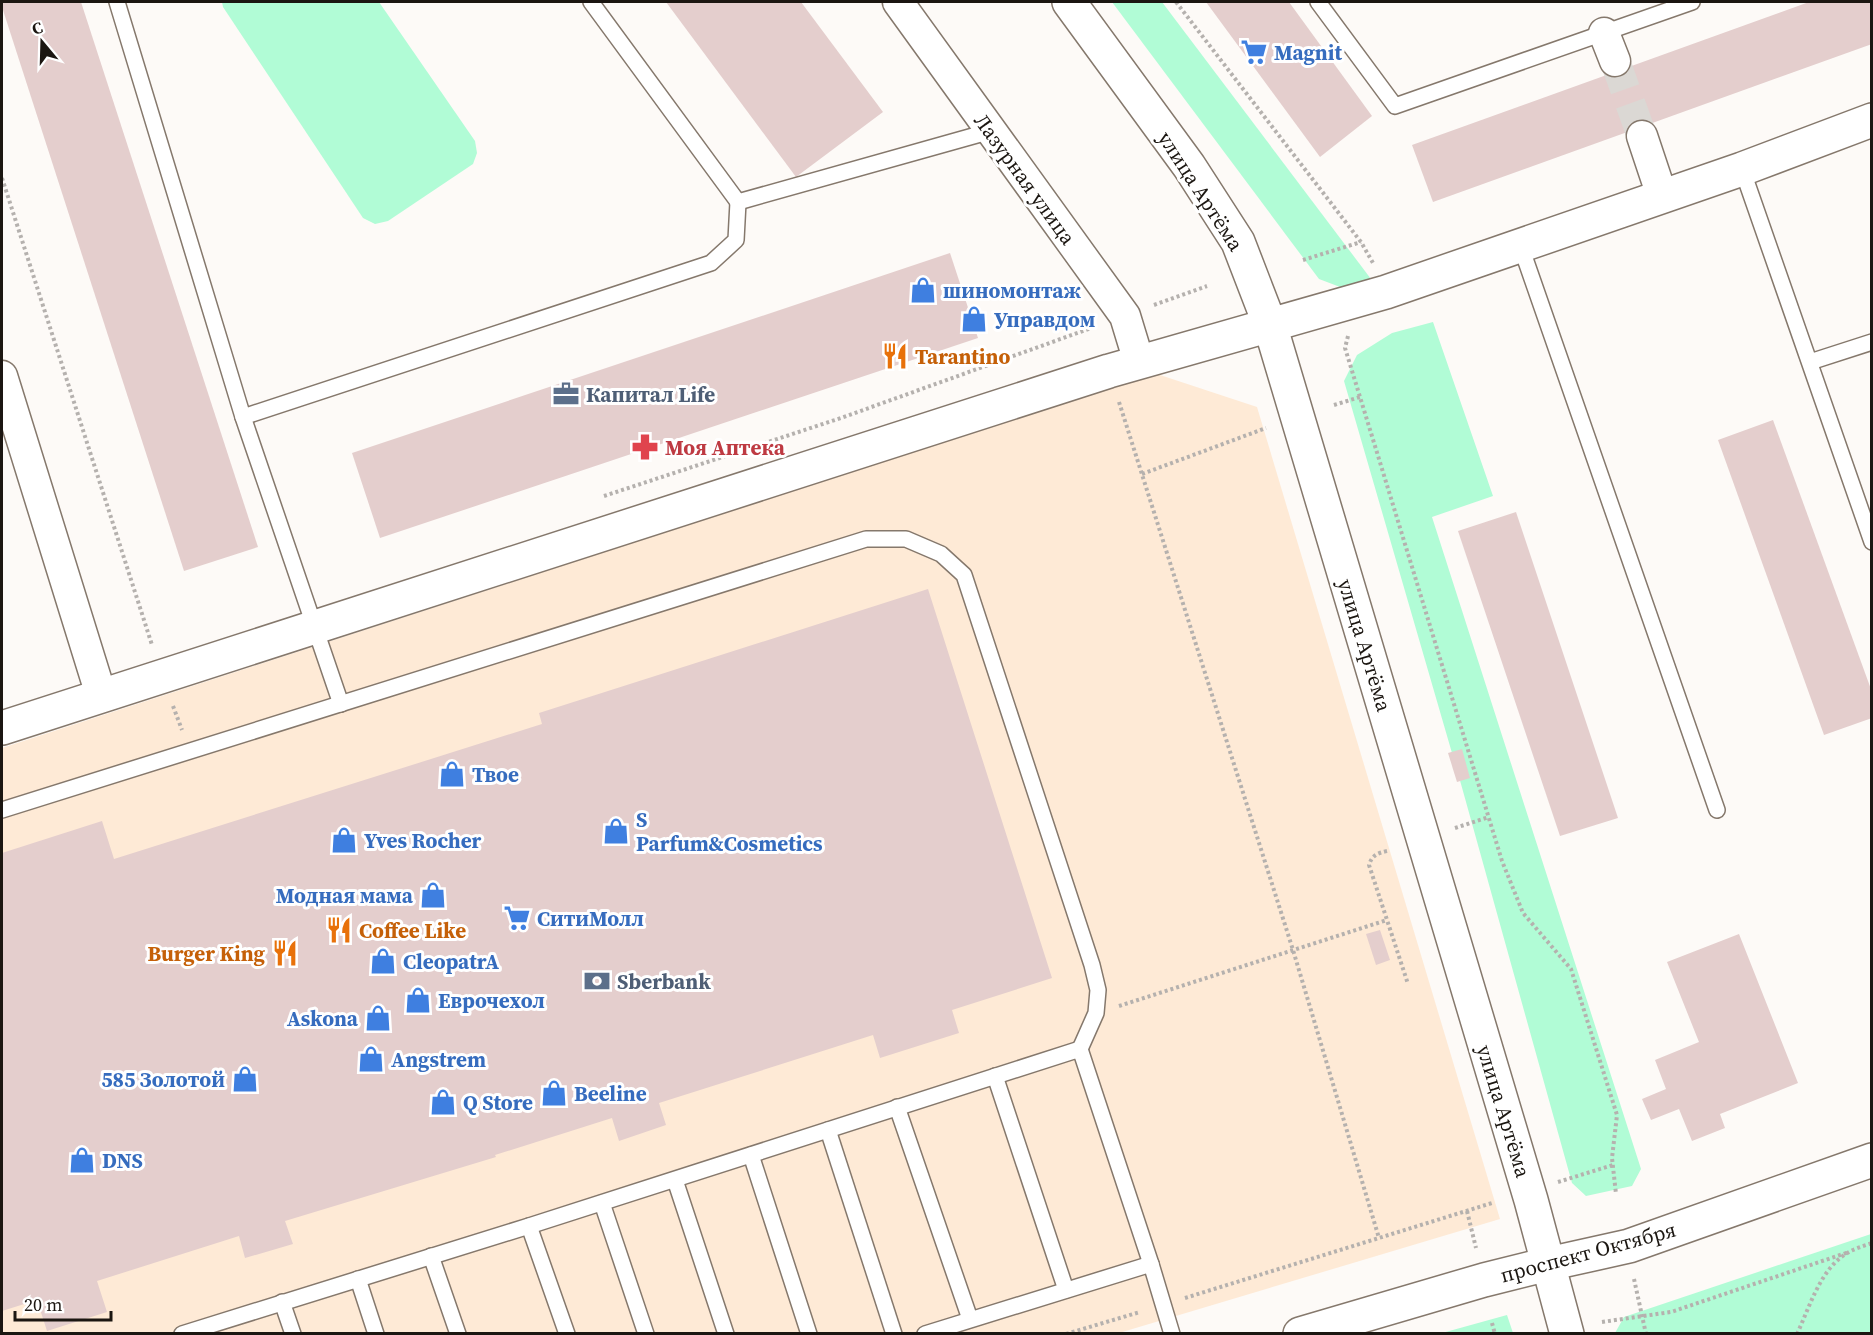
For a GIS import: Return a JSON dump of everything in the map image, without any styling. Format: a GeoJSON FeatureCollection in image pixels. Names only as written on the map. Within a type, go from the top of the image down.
{"type":"FeatureCollection","features":[{"type":"Feature","properties":{"kind":"street","name":"Лазурная улица"},"geometry":{"type":"LineString","coordinates":[[898,2],[1125,316],[1124,367]]}},
{"type":"Feature","properties":{"kind":"street","name":"улица Артёма"},"geometry":{"type":"LineString","coordinates":[[1069,2],[1189,166],[1238,242],[1270,325],[1531,1200],[1567,1334]]}},
{"type":"Feature","properties":{"kind":"street"},"geometry":{"type":"LineString","coordinates":[[1604,33],[1615,61]]}},
{"type":"Feature","properties":{"kind":"street"},"geometry":{"type":"LineString","coordinates":[[2,728],[1124,367],[1386,292],[1742,169],[1872,120]]}},
{"type":"Feature","properties":{"kind":"street"},"geometry":{"type":"LineString","coordinates":[[1642,136],[1662,196]]}},
{"type":"Feature","properties":{"kind":"street"},"geometry":{"type":"LineString","coordinates":[[2,376],[101,695]]}},
{"type":"Feature","properties":{"kind":"street","name":"проспект Октября"},"geometry":{"type":"LineString","coordinates":[[1300,1334],[1484,1280],[1629,1246],[1872,1161]]}},
{"type":"Feature","properties":{"kind":"lane"},"geometry":{"type":"LineString","coordinates":[[117,2],[243,417],[341,704]]}},
{"type":"Feature","properties":{"kind":"lane"},"geometry":{"type":"LineString","coordinates":[[243,417],[711,263],[736,240],[738,202],[591,2]]}},
{"type":"Feature","properties":{"kind":"lane"},"geometry":{"type":"LineString","coordinates":[[1317,2],[1395,106],[1604,33],[1660,7],[1692,2]]}},
{"type":"Feature","properties":{"kind":"lane"},"geometry":{"type":"LineString","coordinates":[[738,202],[991,131]]}},
{"type":"Feature","properties":{"kind":"lane"},"geometry":{"type":"LineString","coordinates":[[1742,169],[1872,542]]}},
{"type":"Feature","properties":{"kind":"lane"},"geometry":{"type":"LineString","coordinates":[[1521,246],[1717,810]]}},
{"type":"Feature","properties":{"kind":"lane"},"geometry":{"type":"LineString","coordinates":[[1810,362],[1872,342]]}},
{"type":"Feature","properties":{"kind":"lane"},"geometry":{"type":"LineString","coordinates":[[2,810],[866,539],[906,539],[941,554],[964,575],[1092,965],[1098,990],[1096,1013],[1080,1049],[1172,1334]]}},
{"type":"Feature","properties":{"kind":"lane"},"geometry":{"type":"LineString","coordinates":[[182,1334],[209,1329],[282,1302],[602,1203],[1080,1049]]}},
{"type":"Feature","properties":{"kind":"lane"},"geometry":{"type":"LineString","coordinates":[[995,1076],[1066,1290]]}},
{"type":"Feature","properties":{"kind":"lane"},"geometry":{"type":"LineString","coordinates":[[897,1107],[970,1319]]}},
{"type":"Feature","properties":{"kind":"lane"},"geometry":{"type":"LineString","coordinates":[[828,1130],[894,1334]]}},
{"type":"Feature","properties":{"kind":"lane"},"geometry":{"type":"LineString","coordinates":[[751,1155],[809,1334]]}},
{"type":"Feature","properties":{"kind":"lane"},"geometry":{"type":"LineString","coordinates":[[675,1179],[726,1334]]}},
{"type":"Feature","properties":{"kind":"lane"},"geometry":{"type":"LineString","coordinates":[[602,1203],[645,1334]]}},
{"type":"Feature","properties":{"kind":"lane"},"geometry":{"type":"LineString","coordinates":[[529,1226],[567,1334]]}},
{"type":"Feature","properties":{"kind":"lane"},"geometry":{"type":"LineString","coordinates":[[431,1256],[458,1334]]}},
{"type":"Feature","properties":{"kind":"lane"},"geometry":{"type":"LineString","coordinates":[[925,1334],[1151,1264]]}},
{"type":"Feature","properties":{"kind":"lane"},"geometry":{"type":"LineString","coordinates":[[358,1279],[376,1334]]}},
{"type":"Feature","properties":{"kind":"lane"},"geometry":{"type":"LineString","coordinates":[[282,1302],[293,1334]]}},
{"type":"Feature","properties":{"kind":"path"},"geometry":{"type":"LineString","coordinates":[[1176,2],[1361,242],[1377,270]]}},
{"type":"Feature","properties":{"kind":"path"},"geometry":{"type":"LineString","coordinates":[[2,178],[151,643],[190,751]]}},
{"type":"Feature","properties":{"kind":"path"},"geometry":{"type":"LineString","coordinates":[[1303,260],[1361,242]]}},
{"type":"Feature","properties":{"kind":"path"},"geometry":{"type":"LineString","coordinates":[[595,499],[841,418],[1207,286]]}},
{"type":"Feature","properties":{"kind":"path"},"geometry":{"type":"LineString","coordinates":[[1350,333],[1345,348],[1502,861],[1523,913],[1570,969],[1617,1115],[1612,1158],[1616,1194]]}},
{"type":"Feature","properties":{"kind":"path"},"geometry":{"type":"LineString","coordinates":[[1124,367],[1142,474],[1293,950],[1378,1238]]}},
{"type":"Feature","properties":{"kind":"path"},"geometry":{"type":"LineString","coordinates":[[1334,405],[1360,397]]}},
{"type":"Feature","properties":{"kind":"path"},"geometry":{"type":"LineString","coordinates":[[1142,474],[1266,428]]}},
{"type":"Feature","properties":{"kind":"path"},"geometry":{"type":"LineString","coordinates":[[141,646],[162,640]]}},
{"type":"Feature","properties":{"kind":"path"},"geometry":{"type":"LineString","coordinates":[[1455,828],[1489,817]]}},
{"type":"Feature","properties":{"kind":"path"},"geometry":{"type":"LineString","coordinates":[[1387,850],[1378,853],[1369,865],[1408,984]]}},
{"type":"Feature","properties":{"kind":"path"},"geometry":{"type":"LineString","coordinates":[[1096,1013],[1387,920]]}},
{"type":"Feature","properties":{"kind":"path"},"geometry":{"type":"LineString","coordinates":[[1557,1182],[1613,1165]]}},
{"type":"Feature","properties":{"kind":"path"},"geometry":{"type":"LineString","coordinates":[[1066,1334],[1492,1203]]}},
{"type":"Feature","properties":{"kind":"path"},"geometry":{"type":"LineString","coordinates":[[1467,1210],[1477,1252]]}},
{"type":"Feature","properties":{"kind":"path"},"geometry":{"type":"LineString","coordinates":[[1602,1322],[1671,1312],[1872,1243]]}},
{"type":"Feature","properties":{"kind":"path"},"geometry":{"type":"LineString","coordinates":[[1797,1334],[1821,1281],[1832,1266],[1849,1252]]}},
{"type":"Feature","properties":{"kind":"path"},"geometry":{"type":"LineString","coordinates":[[1633,1273],[1646,1334]]}},
{"type":"Feature","properties":{"kind":"path"},"geometry":{"type":"LineString","coordinates":[[1492,1323],[1495,1334]]}},
{"type":"Feature","properties":{"kind":"shaded area"},"geometry":{"type":"Polygon","coordinates":[[[1154,373],[1257,407],[1500,1219],[1119,1333],[2,1333],[2,748],[1154,373]]]}},
{"type":"Feature","properties":{"kind":"green space"},"geometry":{"type":"Polygon","coordinates":[[[222,2],[379,2],[475,141],[477,153],[473,164],[388,221],[375,224],[363,218],[223,7],[222,2]]]}},
{"type":"Feature","properties":{"kind":"green space"},"geometry":{"type":"Polygon","coordinates":[[[1112,2],[1162,2],[1374,283],[1348,290],[1319,279],[1112,2]]]}},
{"type":"Feature","properties":{"kind":"green space"},"geometry":{"type":"Polygon","coordinates":[[[1433,322],[1493,496],[1432,517],[1641,1169],[1632,1186],[1586,1196],[1572,1183],[1461,784],[1344,381],[1357,355],[1392,333],[1433,322]]]}},
{"type":"Feature","properties":{"kind":"green space"},"geometry":{"type":"Polygon","coordinates":[[[1871,1234],[1871,1333],[1615,1333],[1624,1317],[1871,1234]]]}},
{"type":"Feature","properties":{"kind":"green space"},"geometry":{"type":"Polygon","coordinates":[[[1507,1315],[1513,1333],[1442,1333],[1507,1315]]]}},
{"type":"Feature","properties":{"kind":"building"},"geometry":{"type":"Polygon","coordinates":[[[2,2],[81,2],[258,547],[184,571],[2,2]]]}},
{"type":"Feature","properties":{"kind":"building"},"geometry":{"type":"Polygon","coordinates":[[[666,2],[801,2],[883,112],[796,177],[666,2]]]}},
{"type":"Feature","properties":{"kind":"building"},"geometry":{"type":"Polygon","coordinates":[[[1206,2],[1289,2],[1372,116],[1320,157],[1206,2]]]}},
{"type":"Feature","properties":{"kind":"building"},"geometry":{"type":"Polygon","coordinates":[[[1809,2],[1872,2],[1872,44],[1433,202],[1412,145],[1809,2]]]}},
{"type":"Feature","properties":{"kind":"building"},"geometry":{"type":"Polygon","coordinates":[[[950,253],[978,338],[380,538],[352,453],[950,253]]]}},
{"type":"Feature","properties":{"kind":"building"},"geometry":{"type":"Polygon","coordinates":[[[1773,420],[1872,692],[1872,718],[1824,735],[1718,440],[1773,420]]]}},
{"type":"Feature","properties":{"kind":"building"},"geometry":{"type":"Polygon","coordinates":[[[1516,512],[1618,818],[1560,836],[1458,531],[1516,512]]]}},
{"type":"Feature","properties":{"kind":"building","name":"СитиМолл"},"geometry":{"type":"Polygon","coordinates":[[[928,589],[1052,978],[952,1010],[959,1033],[880,1058],[873,1035],[659,1103],[666,1125],[619,1141],[612,1118],[495,1155],[496,1157],[285,1221],[293,1244],[245,1258],[239,1236],[97,1281],[107,1312],[47,1331],[37,1300],[2,1311],[2,853],[102,821],[114,859],[542,724],[539,713],[928,589]]]}},
{"type":"Feature","properties":{"kind":"building"},"geometry":{"type":"Polygon","coordinates":[[[1462,749],[1470,778],[1457,782],[1448,753],[1462,749]]]}},
{"type":"Feature","properties":{"kind":"building"},"geometry":{"type":"Polygon","coordinates":[[[1380,930],[1390,960],[1376,965],[1366,934],[1380,930]]]}},
{"type":"Feature","properties":{"kind":"building"},"geometry":{"type":"Polygon","coordinates":[[[1739,934],[1798,1083],[1720,1114],[1725,1128],[1692,1141],[1679,1109],[1651,1120],[1642,1099],[1666,1089],[1655,1060],[1699,1042],[1667,962],[1739,934]]]}},
{"type":"Feature","properties":{"kind":"tunnel"},"geometry":{"type":"LineString","coordinates":[[1615,61],[1642,136]]}},
{"type":"Feature","properties":{"kind":"place","name":"Magnit"},"geometry":{"type":"Point","coordinates":[1254,52]}},
{"type":"Feature","properties":{"kind":"place","name":"шиномонтаж"},"geometry":{"type":"Point","coordinates":[923,290]}},
{"type":"Feature","properties":{"kind":"place","name":"Управдом"},"geometry":{"type":"Point","coordinates":[974,319]}},
{"type":"Feature","properties":{"kind":"place","name":"Tarantino"},"geometry":{"type":"Point","coordinates":[895,356]}},
{"type":"Feature","properties":{"kind":"place","name":"Капитал Life"},"geometry":{"type":"Point","coordinates":[566,394]}},
{"type":"Feature","properties":{"kind":"place","name":"Моя Аптека"},"geometry":{"type":"Point","coordinates":[645,447]}},
{"type":"Feature","properties":{"kind":"place","name":"Твое"},"geometry":{"type":"Point","coordinates":[452,774]}},
{"type":"Feature","properties":{"kind":"place","name":"S Parfum&Cosmetics"},"geometry":{"type":"Point","coordinates":[616,831]}},
{"type":"Feature","properties":{"kind":"place","name":"Yves Rocher"},"geometry":{"type":"Point","coordinates":[344,840]}},
{"type":"Feature","properties":{"kind":"place","name":"Модная мама"},"geometry":{"type":"Point","coordinates":[433,895]}},
{"type":"Feature","properties":{"kind":"place","name":"СитиМолл"},"geometry":{"type":"Point","coordinates":[517,918]}},
{"type":"Feature","properties":{"kind":"place","name":"Coffee Like"},"geometry":{"type":"Point","coordinates":[339,930]}},
{"type":"Feature","properties":{"kind":"place","name":"Burger King"},"geometry":{"type":"Point","coordinates":[285,953]}},
{"type":"Feature","properties":{"kind":"place","name":"CleopatrA"},"geometry":{"type":"Point","coordinates":[383,961]}},
{"type":"Feature","properties":{"kind":"place","name":"Sberbank"},"geometry":{"type":"Point","coordinates":[597,981]}},
{"type":"Feature","properties":{"kind":"place","name":"Еврочехол"},"geometry":{"type":"Point","coordinates":[418,1000]}},
{"type":"Feature","properties":{"kind":"place","name":"Askona"},"geometry":{"type":"Point","coordinates":[378,1018]}},
{"type":"Feature","properties":{"kind":"place","name":"Angstrem"},"geometry":{"type":"Point","coordinates":[371,1059]}},
{"type":"Feature","properties":{"kind":"place","name":"585 Золотой"},"geometry":{"type":"Point","coordinates":[245,1079]}},
{"type":"Feature","properties":{"kind":"place","name":"Beeline"},"geometry":{"type":"Point","coordinates":[554,1093]}},
{"type":"Feature","properties":{"kind":"place","name":"Q Store"},"geometry":{"type":"Point","coordinates":[443,1102]}},
{"type":"Feature","properties":{"kind":"place","name":"DNS"},"geometry":{"type":"Point","coordinates":[82,1160]}}]}
